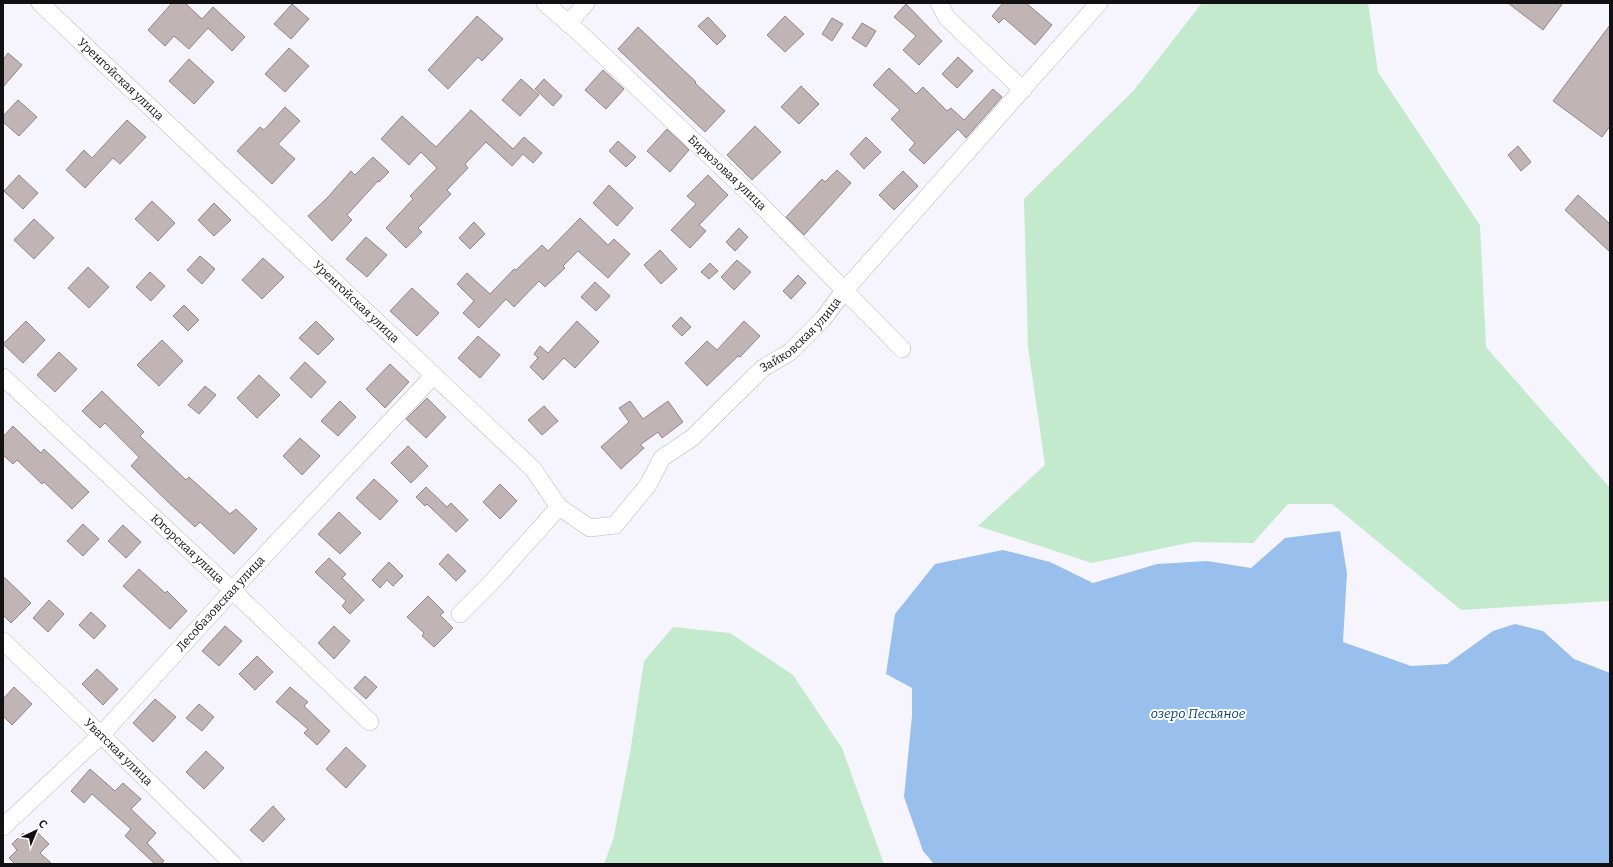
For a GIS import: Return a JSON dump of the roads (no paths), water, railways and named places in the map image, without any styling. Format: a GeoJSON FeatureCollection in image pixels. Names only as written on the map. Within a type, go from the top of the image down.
{"type":"FeatureCollection","features":[{"type":"Feature","properties":{"kind":"street","name":"Уренгойская улица"},"geometry":{"type":"LineString","coordinates":[[40,3],[533,469],[559,507]]}},
{"type":"Feature","properties":{"kind":"street","name":"Бирюзовая улица"},"geometry":{"type":"LineString","coordinates":[[545,3],[753,197],[902,349]]}},
{"type":"Feature","properties":{"kind":"street"},"geometry":{"type":"LineString","coordinates":[[568,24],[586,3]]}},
{"type":"Feature","properties":{"kind":"street"},"geometry":{"type":"LineString","coordinates":[[939,3],[947,18],[1023,90]]}},
{"type":"Feature","properties":{"kind":"street","name":"Зайковская улица"},"geometry":{"type":"LineString","coordinates":[[559,507],[590,528],[615,525],[648,485],[662,458],[692,438],[762,368],[790,352],[822,319],[844,291],[1099,3]]}},
{"type":"Feature","properties":{"kind":"street","name":"Лесобазовская улица"},"geometry":{"type":"LineString","coordinates":[[3,827],[101,735],[249,572],[434,375]]}},
{"type":"Feature","properties":{"kind":"street","name":"Югорская улица"},"geometry":{"type":"LineString","coordinates":[[3,377],[233,591],[370,722]]}},
{"type":"Feature","properties":{"kind":"street"},"geometry":{"type":"LineString","coordinates":[[460,614],[490,584],[559,507]]}},
{"type":"Feature","properties":{"kind":"street","name":"Уватская улица"},"geometry":{"type":"LineString","coordinates":[[3,641],[233,864]]}},
{"type":"Feature","properties":{"kind":"water","name":"озеро Песьяное"},"geometry":{"type":"Polygon","coordinates":[[[1340,531],[1347,573],[1343,642],[1411,666],[1447,664],[1493,631],[1515,624],[1543,631],[1574,659],[1610,673],[1610,864],[934,864],[923,851],[904,797],[912,716],[912,688],[886,674],[895,614],[935,564],[1003,550],[1050,562],[1093,583],[1157,564],[1207,561],[1251,568],[1285,538],[1340,531]]]}}]}
